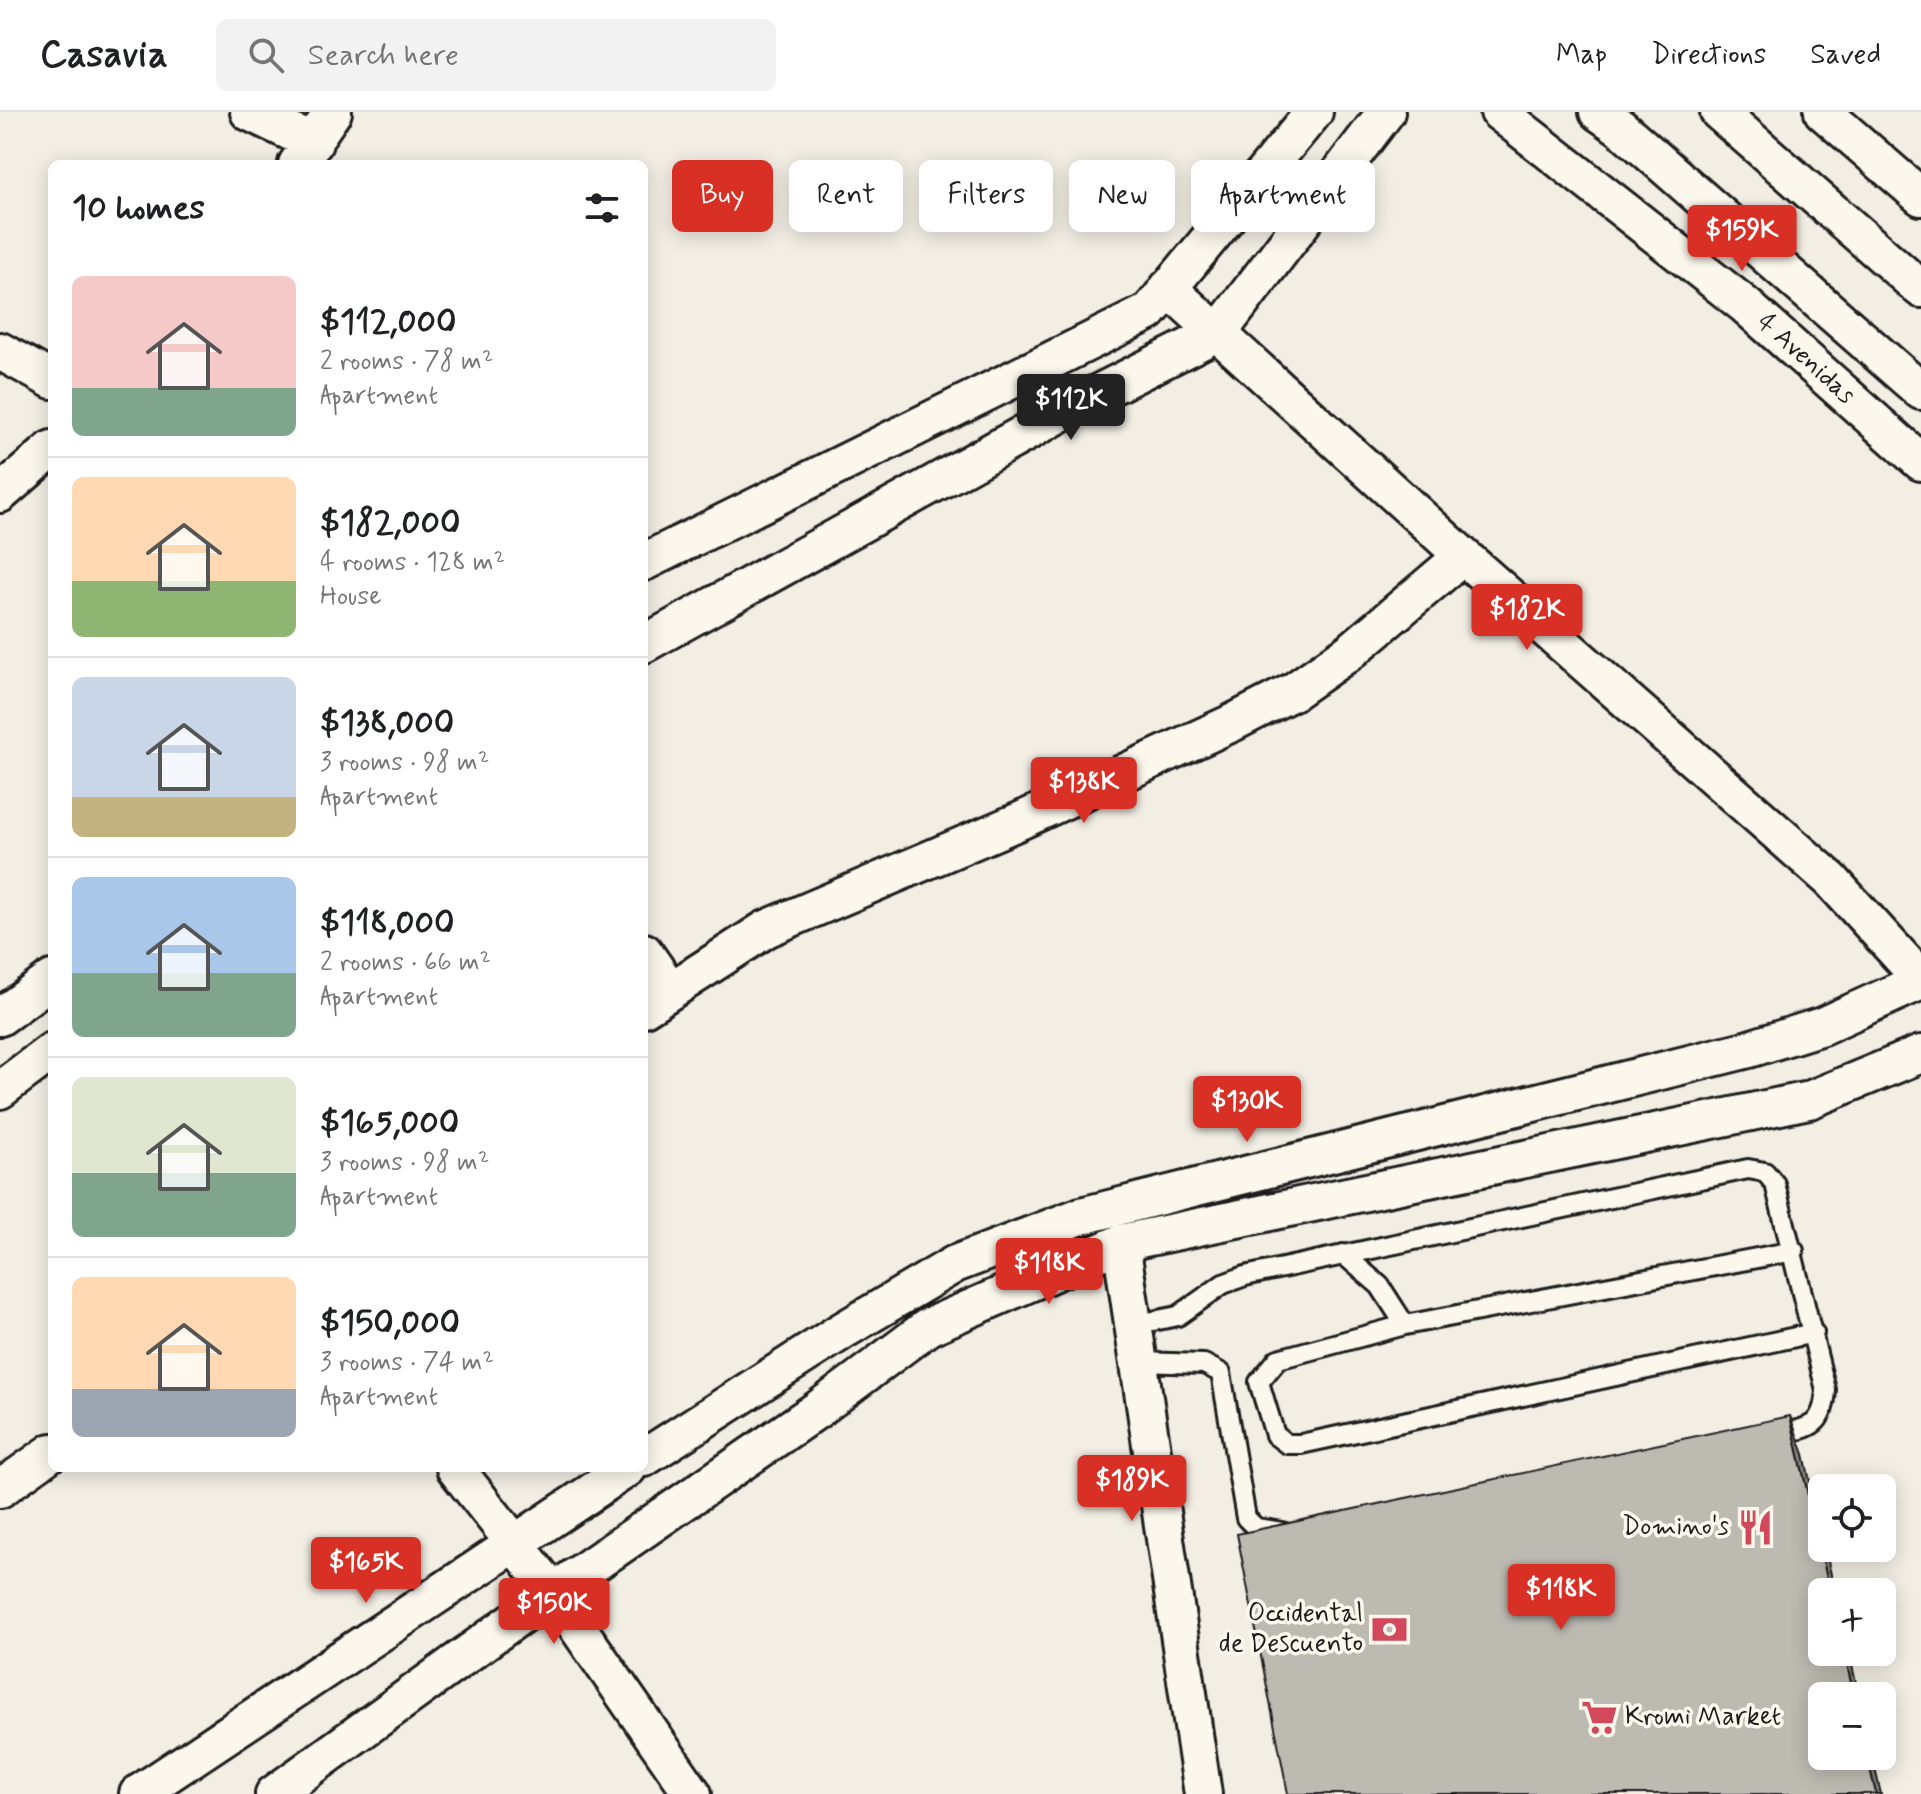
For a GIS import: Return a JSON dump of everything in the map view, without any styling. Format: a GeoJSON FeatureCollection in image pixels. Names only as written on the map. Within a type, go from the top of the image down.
{"type":"FeatureCollection","features":[{"type":"Feature","properties":{"kind":"street"},"geometry":{"type":"LineString","coordinates":[[249,112],[306,154],[333,112]]}},
{"type":"Feature","properties":{"kind":"street"},"geometry":{"type":"LineString","coordinates":[[648,560],[1149,312],[1314,112]]}},
{"type":"Feature","properties":{"kind":"street"},"geometry":{"type":"LineString","coordinates":[[648,642],[1094,395],[1219,332],[1386,112]]}},
{"type":"Feature","properties":{"kind":"street","name":"4 Avenidas"},"geometry":{"type":"LineString","coordinates":[[1499,112],[1745,305],[1921,462]]}},
{"type":"Feature","properties":{"kind":"street","name":"4 Avenidas"},"geometry":{"type":"LineString","coordinates":[[1598,112],[1621,128],[1921,391]]}},
{"type":"Feature","properties":{"kind":"street"},"geometry":{"type":"LineString","coordinates":[[1719,112],[1921,289]]}},
{"type":"Feature","properties":{"kind":"street"},"geometry":{"type":"LineString","coordinates":[[1823,112],[1921,197]]}},
{"type":"Feature","properties":{"kind":"street"},"geometry":{"type":"LineString","coordinates":[[648,1455],[842,1331],[955,1264],[1081,1216],[1749,1049],[1822,1026],[1921,980],[1831,880],[1463,556],[1168,288]]}},
{"type":"Feature","properties":{"kind":"street"},"geometry":{"type":"LineString","coordinates":[[0,351],[48,378]]}},
{"type":"Feature","properties":{"kind":"street"},"geometry":{"type":"LineString","coordinates":[[0,494],[48,452]]}},
{"type":"Feature","properties":{"kind":"street"},"geometry":{"type":"LineString","coordinates":[[648,966],[657,998],[766,929],[1022,820],[1232,723],[1294,691],[1351,651],[1463,556]]}},
{"type":"Feature","properties":{"kind":"street"},"geometry":{"type":"LineString","coordinates":[[0,1017],[48,982]]}},
{"type":"Feature","properties":{"kind":"street"},"geometry":{"type":"LineString","coordinates":[[0,1090],[48,1054]]}},
{"type":"Feature","properties":{"kind":"street"},"geometry":{"type":"LineString","coordinates":[[274,1794],[553,1592],[817,1410],[928,1327],[1121,1243],[1809,1100],[1921,1054]]}},
{"type":"Feature","properties":{"kind":"street"},"geometry":{"type":"LineString","coordinates":[[1121,1243],[1203,1794]]}},
{"type":"Feature","properties":{"kind":"street"},"geometry":{"type":"LineString","coordinates":[[0,1489],[48,1455]]}},
{"type":"Feature","properties":{"kind":"street"},"geometry":{"type":"LineString","coordinates":[[458,1472],[553,1592],[693,1794]]}},
{"type":"Feature","properties":{"kind":"street"},"geometry":{"type":"LineString","coordinates":[[138,1794],[622,1472]]}},
{"type":"Feature","properties":{"kind":"lane"},"geometry":{"type":"LineString","coordinates":[[1133,1325],[1178,1316],[1223,1284],[1245,1276],[1748,1169],[1765,1172],[1775,1184],[1794,1251],[1826,1390],[1824,1413],[1811,1427],[1750,1439]]}},
{"type":"Feature","properties":{"kind":"lane"},"geometry":{"type":"LineString","coordinates":[[1794,1251],[1405,1325],[1278,1359],[1259,1382],[1275,1435],[1287,1444],[1301,1444],[1814,1333]]}},
{"type":"Feature","properties":{"kind":"lane"},"geometry":{"type":"LineString","coordinates":[[1343,1254],[1380,1286],[1405,1325]]}},
{"type":"Feature","properties":{"kind":"lane"},"geometry":{"type":"LineString","coordinates":[[1139,1362],[1204,1364],[1221,1373],[1246,1518],[1256,1528],[1275,1533],[1305,1527]]}},
{"type":"Feature","properties":{"kind":"building"},"geometry":{"type":"Polygon","coordinates":[[[1790,1416],[1808,1495],[1808,1562],[1823,1562],[1827,1578],[1808,1578],[1808,1666],[1847,1666],[1851,1682],[1808,1682],[1808,1770],[1870,1770],[1876,1794],[1288,1794],[1237,1534],[1790,1416]]]}},
{"type":"Feature","properties":{"kind":"place","name":"Domino's"},"geometry":{"type":"Point","coordinates":[1755,1527]}},
{"type":"Feature","properties":{"kind":"place","name":"Occidental de Descuento"},"geometry":{"type":"Point","coordinates":[1389,1629]}},
{"type":"Feature","properties":{"kind":"place","name":"Kromi Market"},"geometry":{"type":"Point","coordinates":[1599,1717]}}]}
